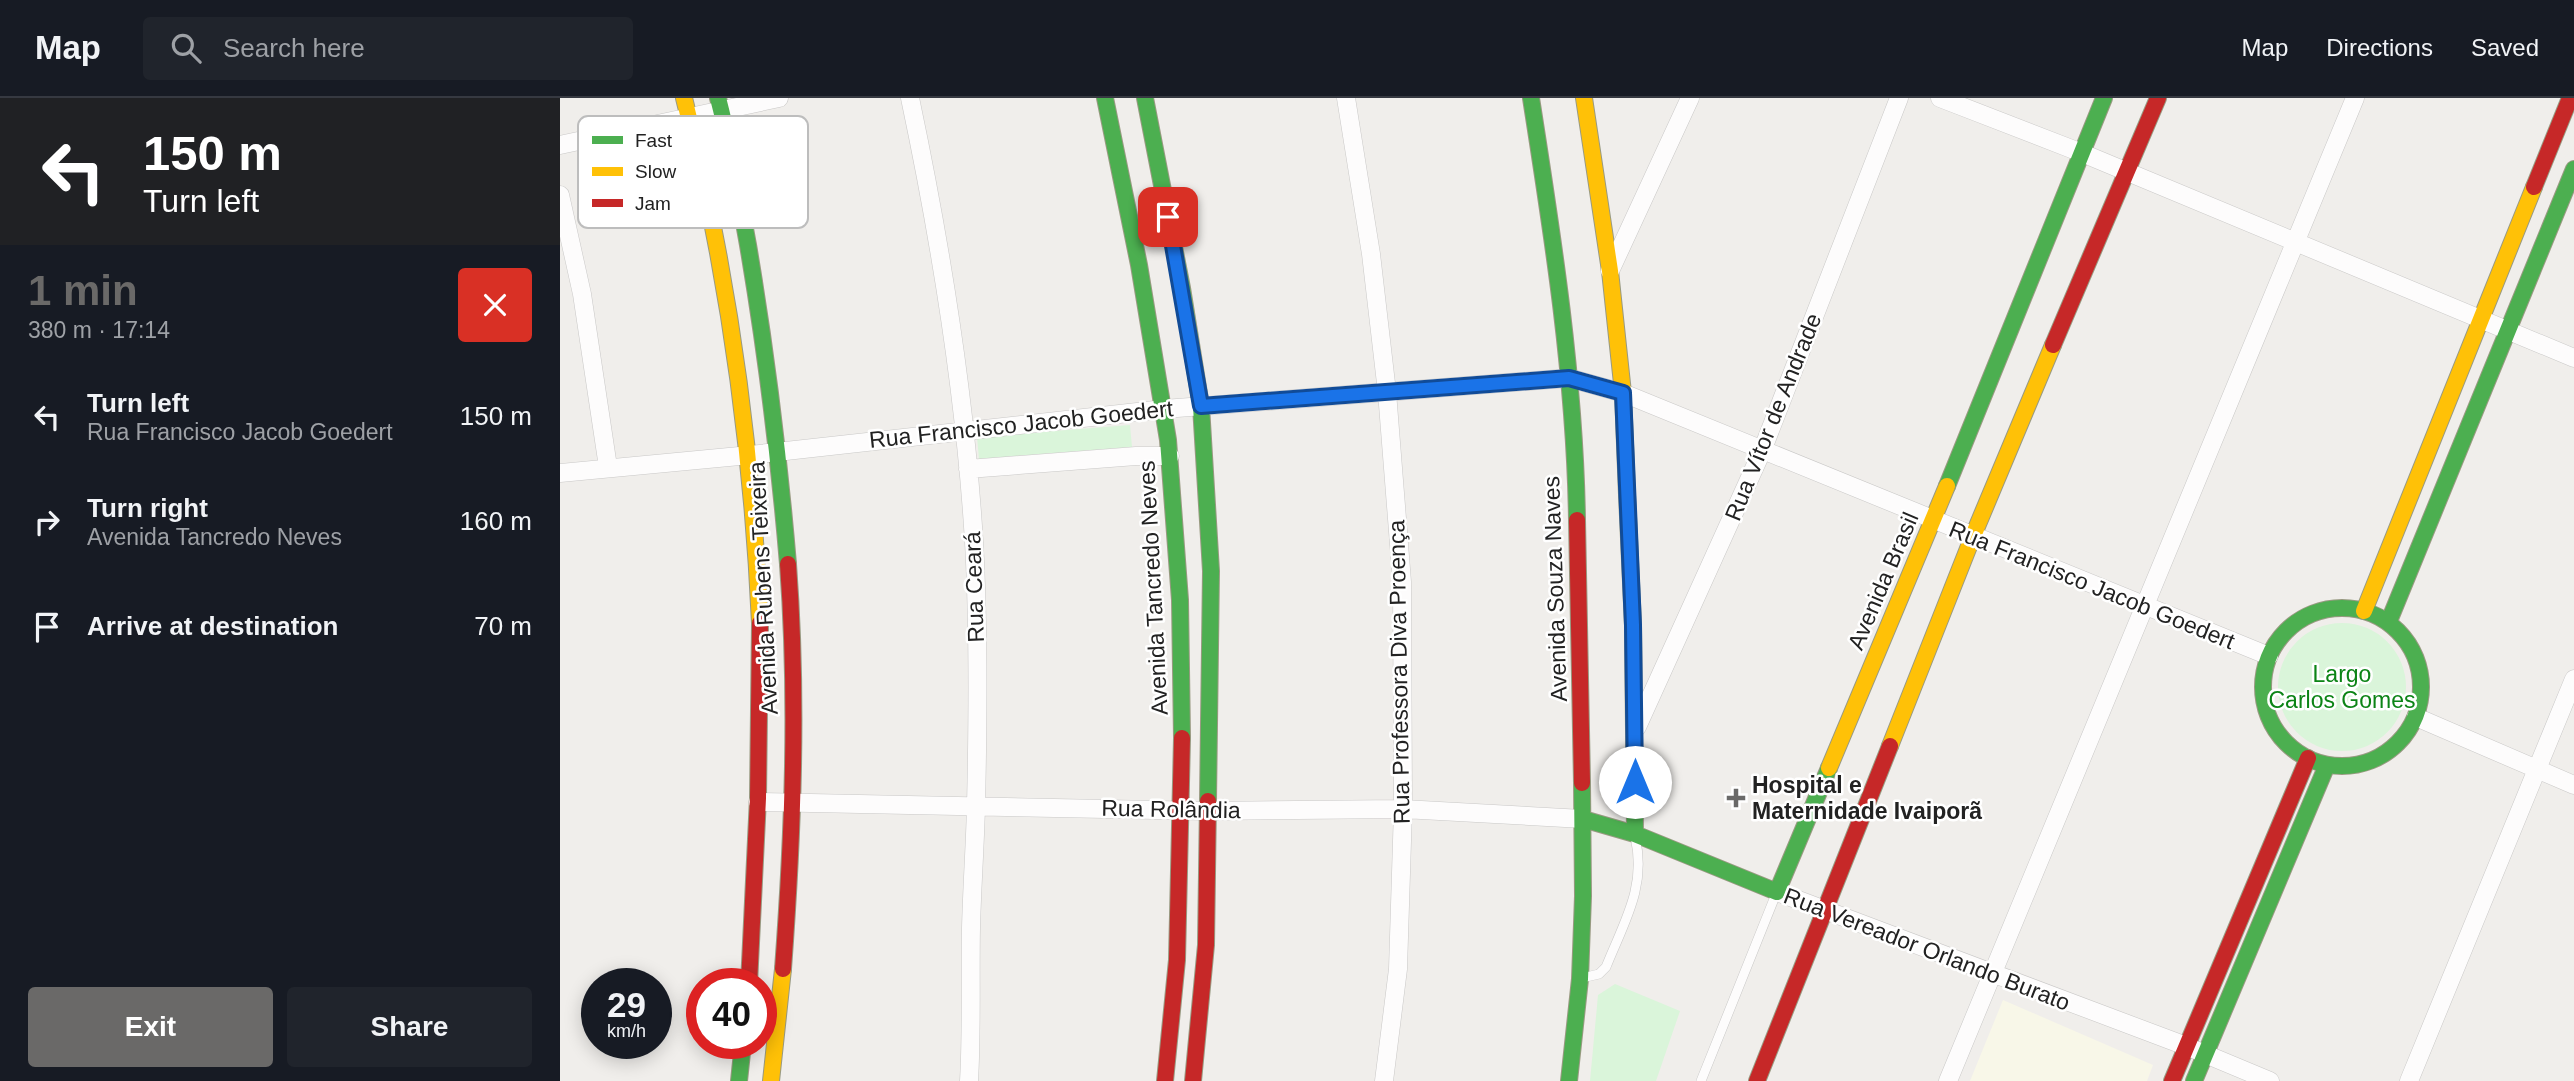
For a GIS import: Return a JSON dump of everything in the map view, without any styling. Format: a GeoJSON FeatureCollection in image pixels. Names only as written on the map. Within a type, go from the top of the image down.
{"type":"FeatureCollection","features":[{"type":"Feature","properties":{"kind":"street","name":"Avenida Rubens Teixeira"},"geometry":{"type":"LineString","coordinates":[[684,98],[689,116]]}},
{"type":"Feature","properties":{"kind":"street"},"geometry":{"type":"LineString","coordinates":[[696,116],[720,104],[779,98]]}},
{"type":"Feature","properties":{"kind":"street","name":"Rua Ceará"},"geometry":{"type":"LineString","coordinates":[[910,98],[949,302],[965,430],[974,544],[976,805],[969,1081]]}},
{"type":"Feature","properties":{"kind":"street","name":"Avenida Tancredo Neves"},"geometry":{"type":"LineString","coordinates":[[1105,98],[1164,409],[1178,566],[1181,810],[1178,934],[1165,1081]]}},
{"type":"Feature","properties":{"kind":"street"},"geometry":{"type":"LineString","coordinates":[[1145,98],[1182,288],[1201,406],[1211,571],[1206,945],[1193,1081]]}},
{"type":"Feature","properties":{"kind":"street","name":"Rua Professora Diva Proença"},"geometry":{"type":"LineString","coordinates":[[1346,98],[1371,254],[1387,392],[1402,582],[1403,809],[1398,969],[1384,1081]]}},
{"type":"Feature","properties":{"kind":"street","name":"Avenida Souza Naves"},"geometry":{"type":"LineString","coordinates":[[1531,98],[1569,378],[1577,494],[1583,819],[1580,979],[1569,1081]]}},
{"type":"Feature","properties":{"kind":"street"},"geometry":{"type":"LineString","coordinates":[[1584,98],[1610,271],[1623,393],[1635,730],[1635,834]]}},
{"type":"Feature","properties":{"kind":"street"},"geometry":{"type":"LineString","coordinates":[[1610,271],[1690,98]]}},
{"type":"Feature","properties":{"kind":"street","name":"Rua Vítor de Andrade"},"geometry":{"type":"LineString","coordinates":[[1635,730],[1762,452],[1899,98]]}},
{"type":"Feature","properties":{"kind":"street"},"geometry":{"type":"LineString","coordinates":[[1940,98],[2082,153],[2574,358]]}},
{"type":"Feature","properties":{"kind":"street","name":"Avenida Brasil"},"geometry":{"type":"LineString","coordinates":[[1777,892],[1933,520],[2104,98]]}},
{"type":"Feature","properties":{"kind":"street"},"geometry":{"type":"LineString","coordinates":[[1757,1081],[1973,536],[2158,98]]}},
{"type":"Feature","properties":{"kind":"street"},"geometry":{"type":"LineString","coordinates":[[1948,1081],[2355,98]]}},
{"type":"Feature","properties":{"kind":"street"},"geometry":{"type":"LineString","coordinates":[[2364,611],[2570,98]]}},
{"type":"Feature","properties":{"kind":"street"},"geometry":{"type":"LineString","coordinates":[[560,145],[578,141]]}},
{"type":"Feature","properties":{"kind":"street"},"geometry":{"type":"LineString","coordinates":[[2389,621],[2574,169]]}},
{"type":"Feature","properties":{"kind":"street"},"geometry":{"type":"LineString","coordinates":[[560,195],[582,294],[608,467]]}},
{"type":"Feature","properties":{"kind":"street","name":"Avenida Rubens Teixeira"},"geometry":{"type":"LineString","coordinates":[[715,228],[736,342],[750,455],[761,642],[758,802],[750,968]]}},
{"type":"Feature","properties":{"kind":"street","name":"Avenida Rubens Teixeira"},"geometry":{"type":"LineString","coordinates":[[744,228],[767,352],[779,450],[792,684],[792,801],[787,918],[771,1081]]}},
{"type":"Feature","properties":{"kind":"street","name":"Rua Francisco Jacob Goedert"},"geometry":{"type":"LineString","coordinates":[[560,473],[750,455],[1164,409],[1569,378],[1623,393],[1762,452],[2269,656]]}},
{"type":"Feature","properties":{"kind":"street","name":"Rua Francisco Jacob Goedert"},"geometry":{"type":"LineString","coordinates":[[968,469],[1136,456],[1170,456]]}},
{"type":"Feature","properties":{"kind":"street"},"geometry":{"type":"LineString","coordinates":[[2341,608],[2364,611],[2389,621],[2413,651],[2420,672],[2421,695],[2416,717],[2401,740],[2379,757],[2353,765],[2327,765],[2308,758],[2288,744],[2273,726],[2265,703],[2263,680],[2269,656],[2281,637],[2298,622],[2318,612],[2341,608]]}},
{"type":"Feature","properties":{"kind":"street"},"geometry":{"type":"LineString","coordinates":[[2409,1081],[2574,679]]}},
{"type":"Feature","properties":{"kind":"street"},"geometry":{"type":"LineString","coordinates":[[2416,717],[2574,785]]}},
{"type":"Feature","properties":{"kind":"street"},"geometry":{"type":"LineString","coordinates":[[2172,1081],[2308,758]]}},
{"type":"Feature","properties":{"kind":"street"},"geometry":{"type":"LineString","coordinates":[[2194,1081],[2327,765]]}},
{"type":"Feature","properties":{"kind":"street","name":"Rua Rolândia"},"geometry":{"type":"LineString","coordinates":[[758,802],[1208,811],[1403,809],[1583,819]]}},
{"type":"Feature","properties":{"kind":"street","name":"Rua Vereador Orlando Burato"},"geometry":{"type":"LineString","coordinates":[[1583,819],[1635,834],[1777,892],[1991,975],[2186,1046],[2270,1081]]}},
{"type":"Feature","properties":{"kind":"street"},"geometry":{"type":"LineString","coordinates":[[739,1081],[741,1059]]}},
{"type":"Feature","properties":{"kind":"lane"},"geometry":{"type":"LineString","coordinates":[[1580,979],[1599,974],[1606,967],[1635,893],[1640,872],[1635,834]]}},
{"type":"Feature","properties":{"kind":"lane","name":"Avenida Brasil"},"geometry":{"type":"LineString","coordinates":[[1701,1081],[1777,892]]}},
{"type":"Feature","properties":{"kind":"shaded area"},"geometry":{"type":"Polygon","coordinates":[[[2003,1000],[2153,1065],[2147,1081],[1970,1081],[2003,1000]]]}},
{"type":"Feature","properties":{"kind":"green space"},"geometry":{"type":"Polygon","coordinates":[[[1130,425],[1132,447],[979,459],[977,437],[1130,425]]]}},
{"type":"Feature","properties":{"kind":"green space","name":"Largo Carlos Gomes"},"geometry":{"type":"Polygon","coordinates":[[[2342,623],[2367,628],[2387,642],[2401,662],[2406,687],[2401,712],[2387,732],[2367,746],[2342,751],[2317,746],[2297,732],[2283,712],[2278,687],[2283,662],[2297,642],[2317,628],[2342,623]]]}},
{"type":"Feature","properties":{"kind":"green space"},"geometry":{"type":"Polygon","coordinates":[[[1615,984],[1680,1011],[1656,1081],[1590,1081],[1598,995],[1615,984]]]}},
{"type":"Feature","properties":{"kind":"traffic: fast"},"geometry":{"type":"LineString","coordinates":[[718,98],[722,116]]}},
{"type":"Feature","properties":{"kind":"traffic: fast"},"geometry":{"type":"LineString","coordinates":[[1105,98],[1139,265],[1168,440],[1180,600],[1182,738]]}},
{"type":"Feature","properties":{"kind":"traffic: fast"},"geometry":{"type":"LineString","coordinates":[[1145,98],[1182,288],[1201,406],[1211,571],[1208,801]]}},
{"type":"Feature","properties":{"kind":"traffic: fast"},"geometry":{"type":"LineString","coordinates":[[1531,98],[1555,256],[1567,361],[1577,520]]}},
{"type":"Feature","properties":{"kind":"traffic: fast"},"geometry":{"type":"LineString","coordinates":[[1947,486],[2104,98]]}},
{"type":"Feature","properties":{"kind":"traffic: fast"},"geometry":{"type":"LineString","coordinates":[[2389,621],[2574,169]]}},
{"type":"Feature","properties":{"kind":"traffic: fast"},"geometry":{"type":"LineString","coordinates":[[745,228],[761,325],[788,564]]}},
{"type":"Feature","properties":{"kind":"traffic: fast"},"geometry":{"type":"LineString","coordinates":[[1627,495],[1633,625],[1635,834]]}},
{"type":"Feature","properties":{"kind":"traffic: fast"},"geometry":{"type":"LineString","coordinates":[[2342,608],[2372,614],[2398,631],[2415,657],[2421,687],[2415,717],[2398,743],[2372,760],[2342,766],[2312,760],[2286,743],[2269,717],[2263,687],[2269,657],[2286,631],[2312,614],[2342,608]]}},
{"type":"Feature","properties":{"kind":"traffic: fast"},"geometry":{"type":"LineString","coordinates":[[2194,1081],[2327,765]]}},
{"type":"Feature","properties":{"kind":"traffic: fast"},"geometry":{"type":"LineString","coordinates":[[1583,819],[1635,834],[1777,892],[1829,768]]}},
{"type":"Feature","properties":{"kind":"traffic: fast"},"geometry":{"type":"LineString","coordinates":[[1569,1081],[1580,979],[1583,896],[1582,783]]}},
{"type":"Feature","properties":{"kind":"traffic: fast"},"geometry":{"type":"LineString","coordinates":[[739,1081],[741,1059]]}},
{"type":"Feature","properties":{"kind":"traffic: slow"},"geometry":{"type":"LineString","coordinates":[[684,98],[688,116]]}},
{"type":"Feature","properties":{"kind":"traffic: slow"},"geometry":{"type":"LineString","coordinates":[[1584,98],[1610,271],[1623,393],[1627,495]]}},
{"type":"Feature","properties":{"kind":"traffic: slow"},"geometry":{"type":"LineString","coordinates":[[2364,611],[2534,187]]}},
{"type":"Feature","properties":{"kind":"traffic: slow"},"geometry":{"type":"LineString","coordinates":[[713,228],[736,359],[744,424],[760,623]]}},
{"type":"Feature","properties":{"kind":"traffic: slow"},"geometry":{"type":"LineString","coordinates":[[1890,746],[1973,536],[2053,345]]}},
{"type":"Feature","properties":{"kind":"traffic: slow"},"geometry":{"type":"LineString","coordinates":[[1829,768],[1947,486]]}},
{"type":"Feature","properties":{"kind":"traffic: slow"},"geometry":{"type":"LineString","coordinates":[[771,1081],[783,969]]}},
{"type":"Feature","properties":{"kind":"traffic: jam"},"geometry":{"type":"LineString","coordinates":[[2053,345],[2158,98]]}},
{"type":"Feature","properties":{"kind":"traffic: jam"},"geometry":{"type":"LineString","coordinates":[[2534,187],[2570,98]]}},
{"type":"Feature","properties":{"kind":"traffic: jam"},"geometry":{"type":"LineString","coordinates":[[1577,520],[1582,783]]}},
{"type":"Feature","properties":{"kind":"traffic: jam"},"geometry":{"type":"LineString","coordinates":[[783,969],[793,766],[793,665],[788,564]]}},
{"type":"Feature","properties":{"kind":"traffic: jam"},"geometry":{"type":"LineString","coordinates":[[750,968],[758,798],[760,623]]}},
{"type":"Feature","properties":{"kind":"traffic: jam"},"geometry":{"type":"LineString","coordinates":[[1165,1081],[1177,960],[1182,738]]}},
{"type":"Feature","properties":{"kind":"traffic: jam"},"geometry":{"type":"LineString","coordinates":[[1757,1081],[1890,746]]}},
{"type":"Feature","properties":{"kind":"traffic: jam"},"geometry":{"type":"LineString","coordinates":[[2172,1081],[2308,758]]}},
{"type":"Feature","properties":{"kind":"traffic: jam"},"geometry":{"type":"LineString","coordinates":[[1193,1081],[1206,945],[1208,801]]}},
{"type":"Feature","properties":{"kind":"place","name":"Hospital e Maternidade Ivaiporã"},"geometry":{"type":"Point","coordinates":[1736,798]}},
{"type":"Feature","properties":{"kind":"route"},"geometry":{"type":"LineString","coordinates":[[1168,217],[1201,406],[1569,378],[1623,393],[1633,625],[1635,782]]}}]}
